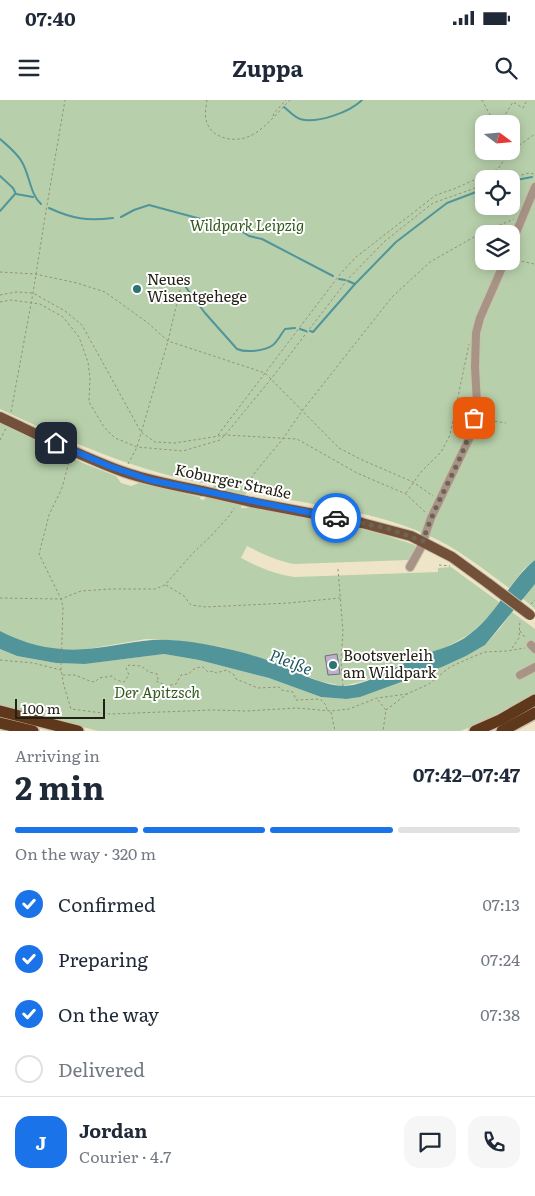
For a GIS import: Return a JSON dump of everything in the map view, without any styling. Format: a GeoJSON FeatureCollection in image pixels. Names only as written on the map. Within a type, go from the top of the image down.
{"type":"FeatureCollection","features":[{"type":"Feature","properties":{"kind":"highway"},"geometry":{"type":"LineString","coordinates":[[475,731],[500,720],[535,700]]}},
{"type":"Feature","properties":{"kind":"highway"},"geometry":{"type":"LineString","coordinates":[[0,711],[78,731]]}},
{"type":"Feature","properties":{"kind":"highway"},"geometry":{"type":"LineString","coordinates":[[502,731],[535,713]]}},
{"type":"Feature","properties":{"kind":"highway"},"geometry":{"type":"LineString","coordinates":[[522,731],[535,718]]}},
{"type":"Feature","properties":{"kind":"highway"},"geometry":{"type":"LineString","coordinates":[[0,722],[33,731]]}},
{"type":"Feature","properties":{"kind":"main road","name":"Koburger Straße"},"geometry":{"type":"LineString","coordinates":[[0,417],[73,450],[150,480],[386,528],[423,541],[452,557],[489,584],[528,618]]}},
{"type":"Feature","properties":{"kind":"lane"},"geometry":{"type":"LineString","coordinates":[[519,225],[535,187]]}},
{"type":"Feature","properties":{"kind":"lane"},"geometry":{"type":"LineString","coordinates":[[410,567],[470,437],[477,404],[476,333],[480,318],[500,270]]}},
{"type":"Feature","properties":{"kind":"lane"},"geometry":{"type":"LineString","coordinates":[[520,674],[535,667]]}},
{"type":"Feature","properties":{"kind":"path"},"geometry":{"type":"LineString","coordinates":[[11,414],[65,100]]}},
{"type":"Feature","properties":{"kind":"path"},"geometry":{"type":"LineString","coordinates":[[206,100],[206,122],[213,133],[227,139],[240,139],[250,136],[290,100]]}},
{"type":"Feature","properties":{"kind":"path"},"geometry":{"type":"LineString","coordinates":[[274,116],[274,113],[286,100]]}},
{"type":"Feature","properties":{"kind":"path"},"geometry":{"type":"LineString","coordinates":[[482,100],[491,115]]}},
{"type":"Feature","properties":{"kind":"path"},"geometry":{"type":"LineString","coordinates":[[505,115],[513,102],[523,108],[527,100]]}},
{"type":"Feature","properties":{"kind":"path"},"geometry":{"type":"LineString","coordinates":[[520,145],[535,134]]}},
{"type":"Feature","properties":{"kind":"path"},"geometry":{"type":"LineString","coordinates":[[217,436],[341,273],[356,257],[436,195],[498,169],[504,160]]}},
{"type":"Feature","properties":{"kind":"path"},"geometry":{"type":"LineString","coordinates":[[520,175],[529,173],[534,174]]}},
{"type":"Feature","properties":{"kind":"path"},"geometry":{"type":"LineString","coordinates":[[0,302],[10,300],[40,304],[63,317],[79,337],[88,362],[90,378],[89,402],[104,427],[116,438],[137,447],[183,451],[220,440],[226,435],[348,279],[385,241],[433,203],[475,188]]}},
{"type":"Feature","properties":{"kind":"path"},"geometry":{"type":"LineString","coordinates":[[242,493],[256,471],[392,297],[430,262],[481,234],[524,214]]}},
{"type":"Feature","properties":{"kind":"path"},"geometry":{"type":"LineString","coordinates":[[520,261],[534,264]]}},
{"type":"Feature","properties":{"kind":"path"},"geometry":{"type":"LineString","coordinates":[[0,272],[35,274],[77,283],[105,292],[148,323],[168,341],[265,374],[339,448],[413,482],[440,500]]}},
{"type":"Feature","properties":{"kind":"path"},"geometry":{"type":"LineString","coordinates":[[126,472],[137,447],[168,341],[184,274]]}},
{"type":"Feature","properties":{"kind":"path"},"geometry":{"type":"LineString","coordinates":[[0,295],[16,292],[33,294],[65,311],[82,325],[140,432],[155,442],[175,443],[226,435],[282,440],[297,439],[357,473],[406,494],[431,518]]}},
{"type":"Feature","properties":{"kind":"path"},"geometry":{"type":"LineString","coordinates":[[406,494],[413,482],[440,452],[450,435],[468,346],[476,333]]}},
{"type":"Feature","properties":{"kind":"path"},"geometry":{"type":"LineString","coordinates":[[474,418],[506,423]]}},
{"type":"Feature","properties":{"kind":"path"},"geometry":{"type":"LineString","coordinates":[[0,440],[7,427]]}},
{"type":"Feature","properties":{"kind":"path"},"geometry":{"type":"LineString","coordinates":[[73,450],[62,488],[49,515],[39,554],[61,598],[63,607],[61,670],[71,709],[110,714],[213,710],[247,712],[296,708],[331,711],[349,709],[376,698],[407,694]]}},
{"type":"Feature","properties":{"kind":"path"},"geometry":{"type":"LineString","coordinates":[[0,598],[61,598],[80,591],[155,589],[166,585],[192,554],[212,536],[234,508]]}},
{"type":"Feature","properties":{"kind":"path"},"geometry":{"type":"LineString","coordinates":[[338,569],[343,632],[341,660],[343,686]]}},
{"type":"Feature","properties":{"kind":"path"},"geometry":{"type":"LineString","coordinates":[[166,585],[184,596],[191,605],[206,607],[289,603],[340,598]]}},
{"type":"Feature","properties":{"kind":"path"},"geometry":{"type":"LineString","coordinates":[[531,604],[535,600]]}},
{"type":"Feature","properties":{"kind":"path"},"geometry":{"type":"LineString","coordinates":[[512,649],[519,638],[519,626],[528,618]]}},
{"type":"Feature","properties":{"kind":"path"},"geometry":{"type":"LineString","coordinates":[[383,731],[386,710],[407,694],[429,684],[450,667],[485,652],[533,647],[520,631]]}},
{"type":"Feature","properties":{"kind":"path"},"geometry":{"type":"LineString","coordinates":[[0,660],[32,663],[61,670]]}},
{"type":"Feature","properties":{"kind":"path"},"geometry":{"type":"LineString","coordinates":[[62,675],[75,675],[95,682],[99,678],[112,676],[116,680],[124,682],[128,675],[126,666],[129,664],[141,666],[149,672],[157,674],[158,679],[156,681],[167,686],[176,684],[181,675],[189,674],[199,667],[203,667],[208,672],[214,671],[216,673],[227,670],[236,678],[254,687],[279,687],[281,690],[293,692],[294,698],[299,700],[320,699],[326,705],[327,711]]}},
{"type":"Feature","properties":{"kind":"path"},"geometry":{"type":"LineString","coordinates":[[376,698],[386,710]]}},
{"type":"Feature","properties":{"kind":"path"},"geometry":{"type":"LineString","coordinates":[[331,711],[336,731]]}},
{"type":"Feature","properties":{"kind":"green space","name":"Wildpark Leipzig"},"geometry":{"type":"Polygon","coordinates":[[[0,100],[535,100],[535,560],[524,569],[509,588],[469,558],[447,545],[425,534],[385,520],[364,514],[258,494],[248,487],[241,508],[247,508],[248,506],[375,532],[415,545],[416,549],[409,560],[294,564],[276,559],[247,546],[241,558],[266,570],[294,577],[438,572],[438,568],[451,567],[499,602],[491,615],[470,634],[443,649],[421,656],[364,681],[343,686],[319,681],[268,660],[221,647],[171,640],[146,639],[88,649],[52,649],[19,641],[0,631],[0,423],[83,463],[116,476],[121,483],[131,486],[139,483],[200,497],[200,499],[204,500],[214,485],[158,473],[52,433],[0,409],[0,100]]]}},
{"type":"Feature","properties":{"kind":"green space"},"geometry":{"type":"Polygon","coordinates":[[[535,584],[535,609],[522,598],[535,584]]]}},
{"type":"Feature","properties":{"kind":"green space","name":"Der Apitzsch"},"geometry":{"type":"Polygon","coordinates":[[[512,612],[535,629],[535,694],[489,719],[460,731],[98,731],[0,705],[0,649],[17,656],[56,663],[85,664],[164,654],[199,660],[269,678],[321,697],[346,699],[442,667],[466,656],[485,645],[512,612]]]}},
{"type":"Feature","properties":{"kind":"water"},"geometry":{"type":"Polygon","coordinates":[[[535,560],[535,584],[485,645],[442,667],[360,697],[346,699],[321,697],[269,678],[199,660],[164,654],[85,664],[56,663],[17,656],[0,649],[0,631],[32,644],[64,649],[97,648],[149,640],[182,641],[246,653],[326,683],[345,686],[354,685],[372,679],[415,658],[451,645],[470,634],[488,617],[526,568],[535,560]]]}},
{"type":"Feature","properties":{"kind":"building","name":"Bootsverleih am Wildpark"},"geometry":{"type":"Polygon","coordinates":[[[337,654],[340,674],[328,675],[325,656],[337,654]]]}},
{"type":"Feature","properties":{"kind":"waterway"},"geometry":{"type":"LineString","coordinates":[[284,107],[300,119],[315,120],[342,113],[362,100]]}},
{"type":"Feature","properties":{"kind":"waterway"},"geometry":{"type":"LineString","coordinates":[[0,139],[20,159],[25,167],[32,190],[41,204]]}},
{"type":"Feature","properties":{"kind":"waterway"},"geometry":{"type":"LineString","coordinates":[[0,176],[13,188],[16,194],[33,197]]}},
{"type":"Feature","properties":{"kind":"waterway"},"geometry":{"type":"LineString","coordinates":[[520,179],[532,177]]}},
{"type":"Feature","properties":{"kind":"waterway"},"geometry":{"type":"LineString","coordinates":[[310,331],[313,332],[355,284],[396,242],[447,203],[475,192]]}},
{"type":"Feature","properties":{"kind":"waterway"},"geometry":{"type":"LineString","coordinates":[[0,211],[15,194]]}},
{"type":"Feature","properties":{"kind":"waterway"},"geometry":{"type":"LineString","coordinates":[[121,217],[149,205],[238,229],[249,236],[262,239],[333,276]]}},
{"type":"Feature","properties":{"kind":"waterway"},"geometry":{"type":"LineString","coordinates":[[49,208],[65,215],[80,218],[113,218]]}},
{"type":"Feature","properties":{"kind":"waterway"},"geometry":{"type":"LineString","coordinates":[[339,279],[345,280]]}},
{"type":"Feature","properties":{"kind":"waterway"},"geometry":{"type":"LineString","coordinates":[[348,281],[355,284]]}},
{"type":"Feature","properties":{"kind":"waterway"},"geometry":{"type":"LineString","coordinates":[[185,286],[205,313],[237,349],[250,351],[265,349],[275,343],[285,329],[295,328]]}},
{"type":"Feature","properties":{"kind":"waterway"},"geometry":{"type":"LineString","coordinates":[[300,329],[306,331]]}},
{"type":"Feature","properties":{"kind":"way so far"},"geometry":{"type":"LineString","coordinates":[[336,518],[386,528],[423,541],[431,518],[470,437],[474,418]]}},
{"type":"Feature","properties":{"kind":"place","name":"Neues Wisentgehege"},"geometry":{"type":"Point","coordinates":[137,289]}},
{"type":"Feature","properties":{"kind":"place","name":"Bootsverleih am Wildpark"},"geometry":{"type":"Point","coordinates":[333,665]}},
{"type":"Feature","properties":{"kind":"route"},"geometry":{"type":"LineString","coordinates":[[56,443],[91,459],[150,480],[336,518]]}},
{"type":"Feature","properties":{"kind":"water label","name":"Pleiße"},"geometry":{"type":"Point","coordinates":[291,662]}}]}
